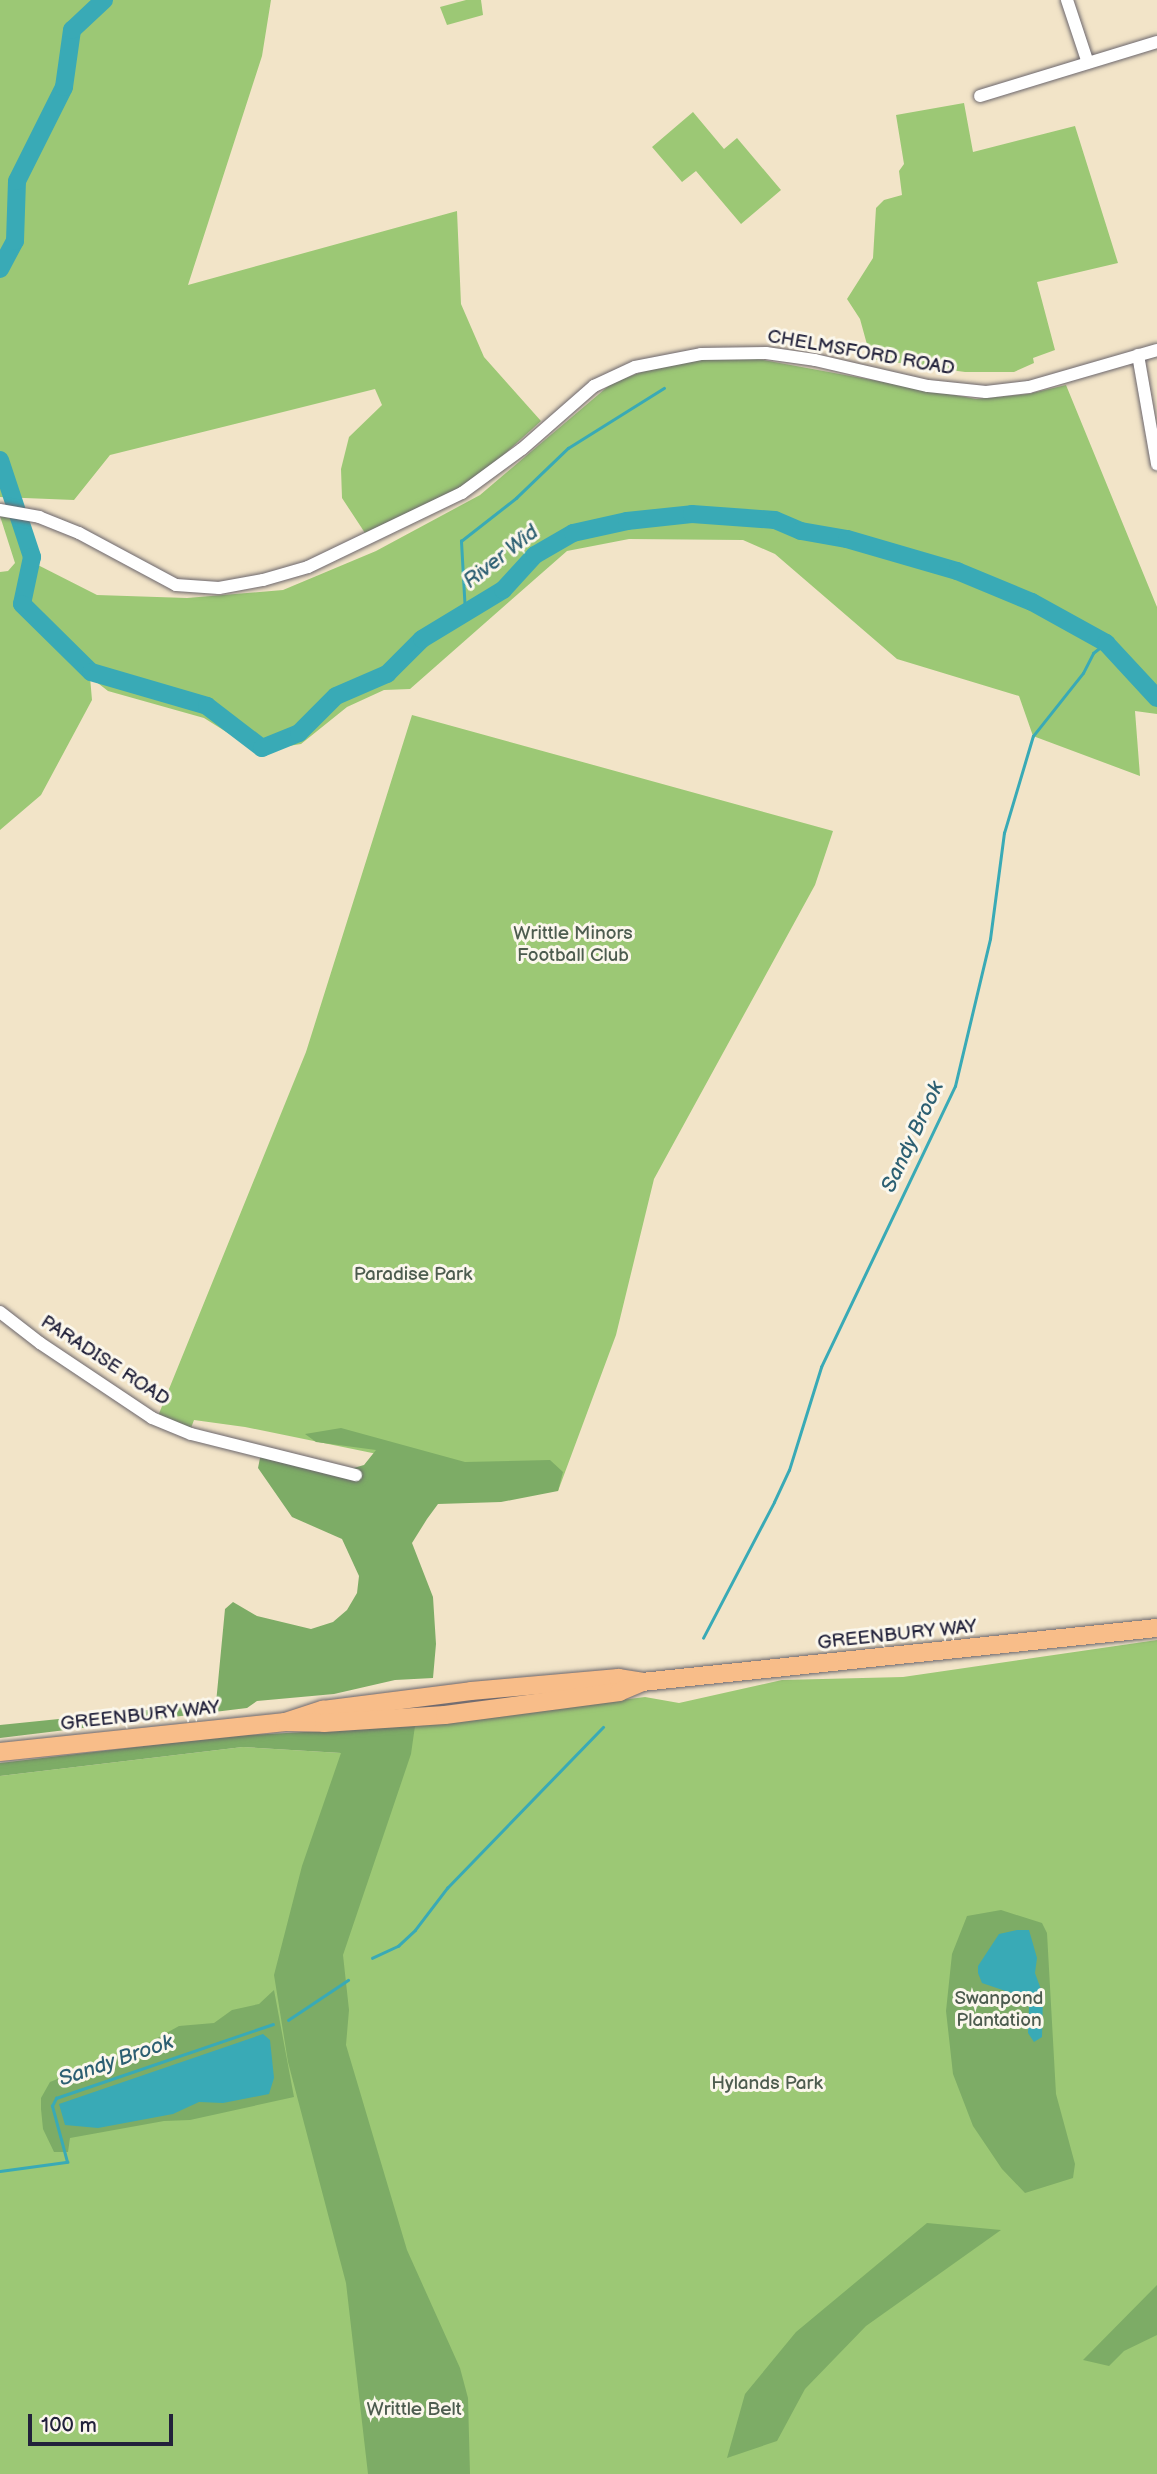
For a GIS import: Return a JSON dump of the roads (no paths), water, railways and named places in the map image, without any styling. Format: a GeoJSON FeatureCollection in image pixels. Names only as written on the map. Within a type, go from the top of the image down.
{"type":"FeatureCollection","features":[{"type":"Feature","properties":{"kind":"highway","name":"GREENBURY WAY"},"geometry":{"type":"LineString","coordinates":[[0,1752],[285,1722],[324,1723],[423,1717],[619,1692],[642,1682],[1157,1628]]}},
{"type":"Feature","properties":{"kind":"street"},"geometry":{"type":"LineString","coordinates":[[1067,0],[1088,63]]}},
{"type":"Feature","properties":{"kind":"street"},"geometry":{"type":"LineString","coordinates":[[980,96],[1157,42]]}},
{"type":"Feature","properties":{"kind":"street","name":"CHELMSFORD ROAD"},"geometry":{"type":"LineString","coordinates":[[4,510],[31,516],[79,533],[176,585],[190,588],[219,587],[263,580],[308,567],[452,499],[493,473],[594,386],[635,367],[701,354],[766,353],[815,360],[928,386],[961,391],[1007,391],[1157,349]]}},
{"type":"Feature","properties":{"kind":"street"},"geometry":{"type":"LineString","coordinates":[[1138,355],[1157,464]]}},
{"type":"Feature","properties":{"kind":"street","name":"PARADISE ROAD"},"geometry":{"type":"LineString","coordinates":[[0,1312],[40,1343],[152,1418],[191,1434],[356,1475]]}},
{"type":"Feature","properties":{"kind":"water"},"geometry":{"type":"Polygon","coordinates":[[[1029,1930],[1037,1958],[1035,1973],[1043,1995],[1042,2037],[1034,2042],[1028,2033],[1029,2007],[1020,1996],[982,1983],[978,1973],[978,1966],[999,1934],[1029,1930]]]}},
{"type":"Feature","properties":{"kind":"water"},"geometry":{"type":"Polygon","coordinates":[[[263,2034],[270,2040],[274,2078],[269,2094],[223,2103],[199,2102],[173,2114],[98,2128],[65,2125],[59,2104],[263,2034]]]}},
{"type":"Feature","properties":{"kind":"waterway","name":"River Wid"},"geometry":{"type":"LineString","coordinates":[[0,269],[15,241],[17,181],[64,87],[72,30],[104,0]]}},
{"type":"Feature","properties":{"kind":"waterway"},"geometry":{"type":"LineString","coordinates":[[465,613],[461,541],[516,498],[568,448],[664,388]]}},
{"type":"Feature","properties":{"kind":"waterway","name":"River Wid"},"geometry":{"type":"LineString","coordinates":[[0,460],[32,557],[22,604],[91,672],[207,706],[262,748],[299,733],[336,696],[387,674],[422,639],[503,590],[535,555],[573,533],[627,521],[692,514],[775,520],[801,531],[847,539],[957,571],[1032,602],[1106,643],[1157,698]]}},
{"type":"Feature","properties":{"kind":"waterway","name":"Sandy Brook"},"geometry":{"type":"LineString","coordinates":[[703,1638],[789,1470],[821,1367],[955,1086],[990,939],[1004,833],[1033,736],[1083,673],[1093,653],[1106,643]]}},
{"type":"Feature","properties":{"kind":"waterway","name":"Sandy Brook"},"geometry":{"type":"LineString","coordinates":[[372,1958],[398,1946],[415,1930],[447,1888],[603,1727]]}},
{"type":"Feature","properties":{"kind":"waterway","name":"Sandy Brook"},"geometry":{"type":"LineString","coordinates":[[288,2020],[348,1980]]}},
{"type":"Feature","properties":{"kind":"waterway","name":"Sandy Brook"},"geometry":{"type":"LineString","coordinates":[[0,2171],[67,2162],[52,2106],[56,2098],[273,2024]]}},
{"type":"Feature","properties":{"kind":"park label","name":"Writtle Minors Football Club"},"geometry":{"type":"Point","coordinates":[573,945]}},
{"type":"Feature","properties":{"kind":"park label","name":"Paradise Park"},"geometry":{"type":"Point","coordinates":[413,1275]}},
{"type":"Feature","properties":{"kind":"park label","name":"Swanpond Plantation"},"geometry":{"type":"Point","coordinates":[999,2010]}},
{"type":"Feature","properties":{"kind":"park label","name":"Hylands Park"},"geometry":{"type":"Point","coordinates":[767,2084]}},
{"type":"Feature","properties":{"kind":"park label","name":"Writtle Belt"},"geometry":{"type":"Point","coordinates":[414,2410]}}]}
